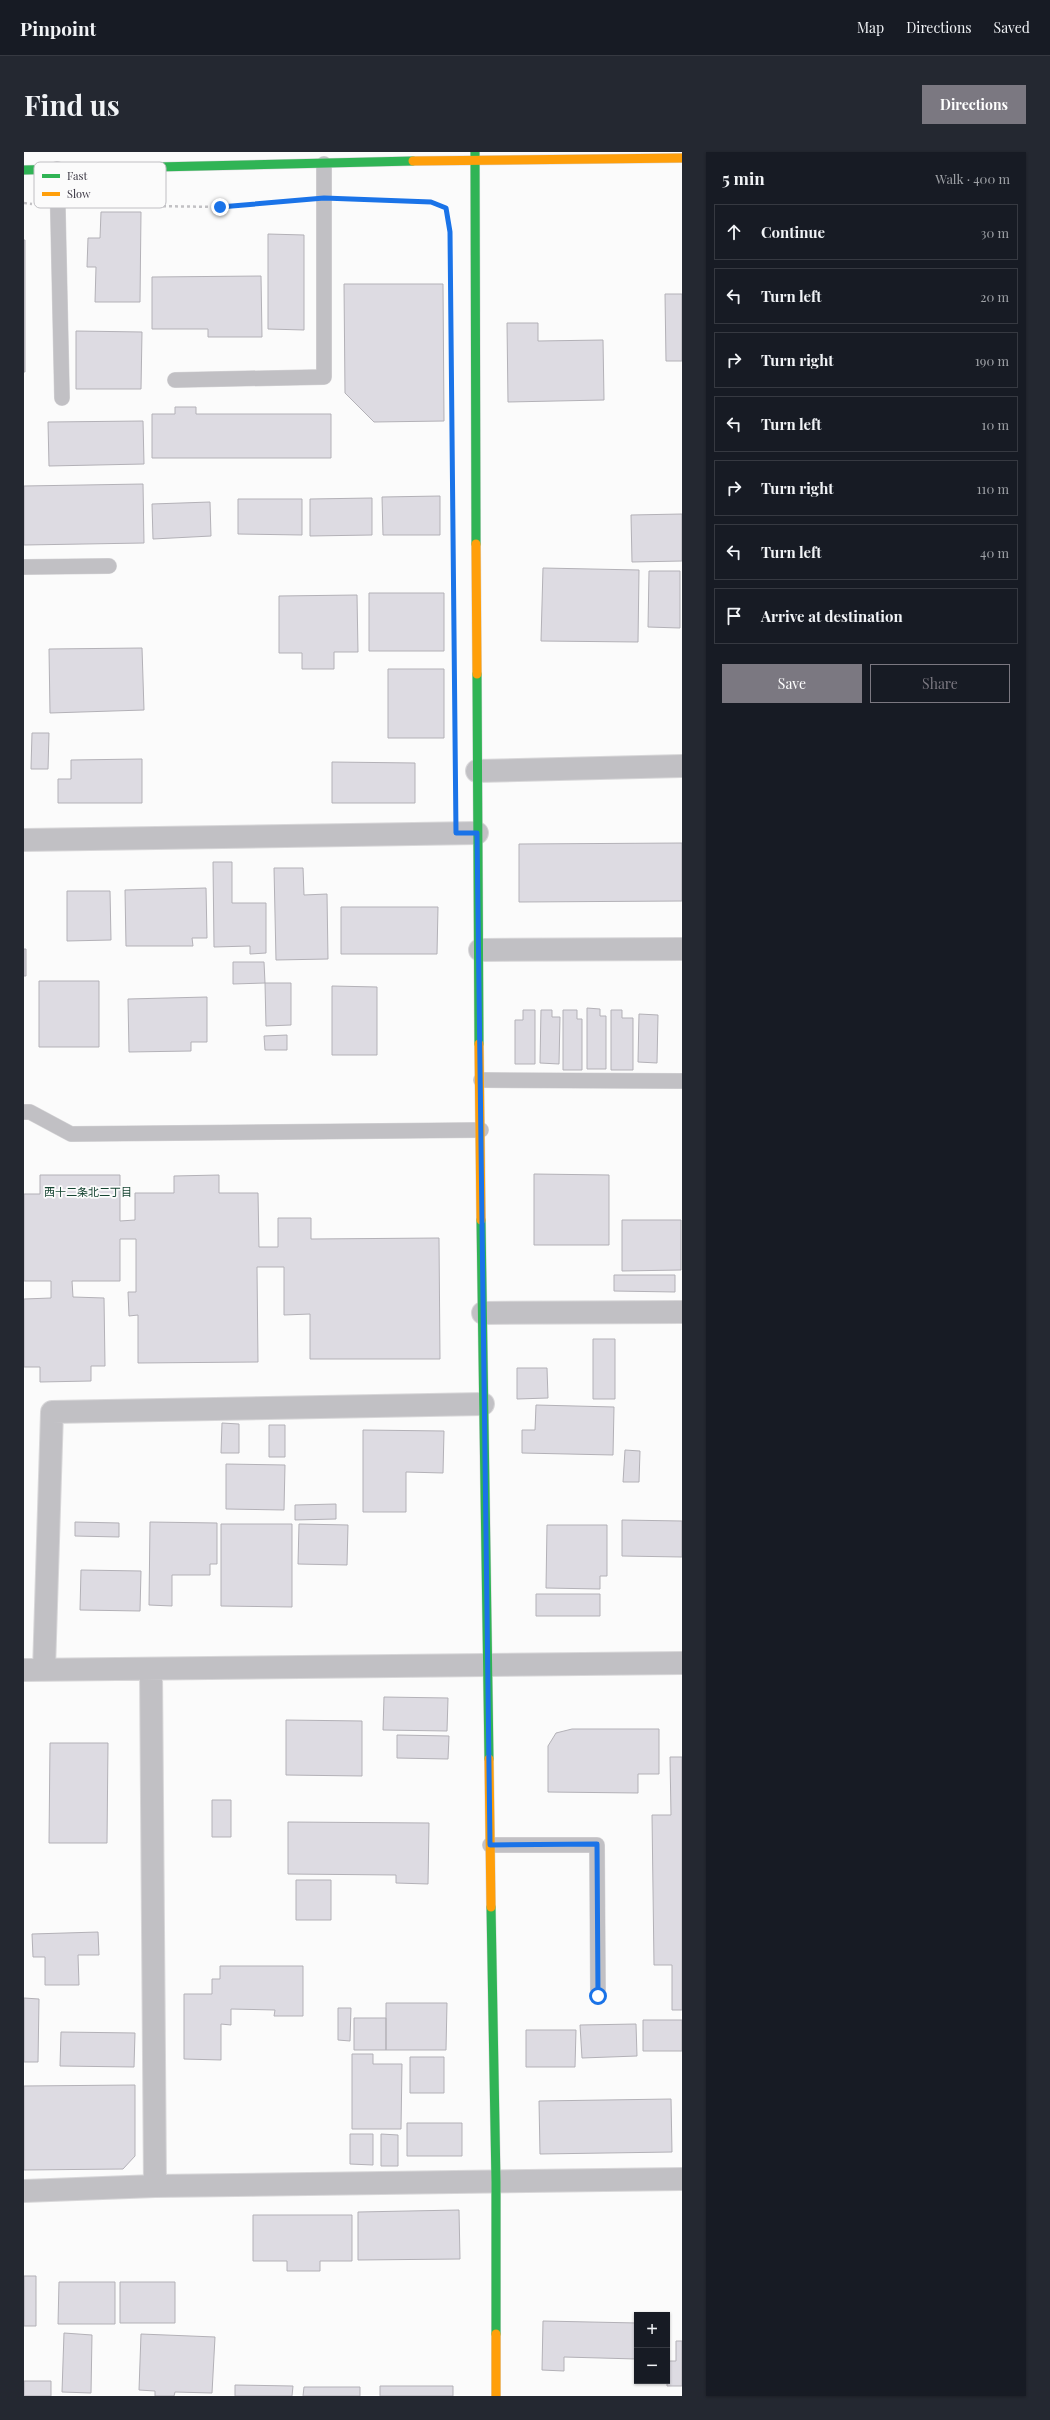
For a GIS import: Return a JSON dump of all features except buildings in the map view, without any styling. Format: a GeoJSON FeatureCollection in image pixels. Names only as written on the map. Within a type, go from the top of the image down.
{"type":"FeatureCollection","features":[{"type":"Feature","properties":{"kind":"main road"},"geometry":{"type":"LineString","coordinates":[[166,167],[324,164],[475,156],[682,158]]}},
{"type":"Feature","properties":{"kind":"main road"},"geometry":{"type":"LineString","coordinates":[[475,156],[477,833],[482,1130],[486,1666],[496,2182],[496,2396]]}},
{"type":"Feature","properties":{"kind":"main road"},"geometry":{"type":"LineString","coordinates":[[24,170],[34,170]]}},
{"type":"Feature","properties":{"kind":"street"},"geometry":{"type":"LineString","coordinates":[[477,770],[682,766]]}},
{"type":"Feature","properties":{"kind":"street"},"geometry":{"type":"LineString","coordinates":[[24,840],[477,833]]}},
{"type":"Feature","properties":{"kind":"street"},"geometry":{"type":"LineString","coordinates":[[480,950],[682,949]]}},
{"type":"Feature","properties":{"kind":"street"},"geometry":{"type":"LineString","coordinates":[[483,1313],[682,1312]]}},
{"type":"Feature","properties":{"kind":"street"},"geometry":{"type":"LineString","coordinates":[[483,1404],[52,1412],[34,1670],[151,1671],[682,1663]]}},
{"type":"Feature","properties":{"kind":"street"},"geometry":{"type":"LineString","coordinates":[[151,1671],[155,2186]]}},
{"type":"Feature","properties":{"kind":"street"},"geometry":{"type":"LineString","coordinates":[[24,2191],[155,2186],[682,2179]]}},
{"type":"Feature","properties":{"kind":"lane"},"geometry":{"type":"LineString","coordinates":[[175,380],[324,377],[324,164]]}},
{"type":"Feature","properties":{"kind":"lane"},"geometry":{"type":"LineString","coordinates":[[58,208],[62,398]]}},
{"type":"Feature","properties":{"kind":"lane"},"geometry":{"type":"LineString","coordinates":[[24,567],[109,566]]}},
{"type":"Feature","properties":{"kind":"lane"},"geometry":{"type":"LineString","coordinates":[[481,1080],[682,1081]]}},
{"type":"Feature","properties":{"kind":"lane"},"geometry":{"type":"LineString","coordinates":[[24,1112],[30,1112],[71,1134],[482,1130]]}},
{"type":"Feature","properties":{"kind":"lane"},"geometry":{"type":"LineString","coordinates":[[490,1845],[597,1844],[598,1996]]}},
{"type":"Feature","properties":{"kind":"path"},"geometry":{"type":"LineString","coordinates":[[166,206],[220,207],[324,198],[431,202],[446,208]]}},
{"type":"Feature","properties":{"kind":"path"},"geometry":{"type":"LineString","coordinates":[[24,203],[34,203]]}},
{"type":"Feature","properties":{"kind":"traffic: fast"},"geometry":{"type":"LineString","coordinates":[[475,152],[476,544]]}},
{"type":"Feature","properties":{"kind":"traffic: fast"},"geometry":{"type":"LineString","coordinates":[[166,167],[413,161]]}},
{"type":"Feature","properties":{"kind":"traffic: fast"},"geometry":{"type":"LineString","coordinates":[[24,170],[34,170]]}},
{"type":"Feature","properties":{"kind":"traffic: fast"},"geometry":{"type":"LineString","coordinates":[[477,674],[479,1044]]}},
{"type":"Feature","properties":{"kind":"traffic: fast"},"geometry":{"type":"LineString","coordinates":[[481,1220],[489,1759]]}},
{"type":"Feature","properties":{"kind":"traffic: fast"},"geometry":{"type":"LineString","coordinates":[[491,1907],[496,2182],[496,2334]]}},
{"type":"Feature","properties":{"kind":"traffic: slow"},"geometry":{"type":"LineString","coordinates":[[413,161],[682,158]]}},
{"type":"Feature","properties":{"kind":"traffic: slow"},"geometry":{"type":"LineString","coordinates":[[476,544],[477,674]]}},
{"type":"Feature","properties":{"kind":"traffic: slow"},"geometry":{"type":"LineString","coordinates":[[479,1044],[481,1220]]}},
{"type":"Feature","properties":{"kind":"traffic: slow"},"geometry":{"type":"LineString","coordinates":[[489,1759],[491,1907]]}},
{"type":"Feature","properties":{"kind":"traffic: slow"},"geometry":{"type":"LineString","coordinates":[[496,2334],[496,2396]]}},
{"type":"Feature","properties":{"kind":"district","name":"西十二条北二丁目"},"geometry":{"type":"Point","coordinates":[88,1191]}},
{"type":"Feature","properties":{"kind":"route"},"geometry":{"type":"LineString","coordinates":[[220,207],[324,198],[431,202],[446,208],[450,232],[456,833],[477,833],[480,950],[483,1404],[490,1845],[597,1844],[598,1996]]}}]}
